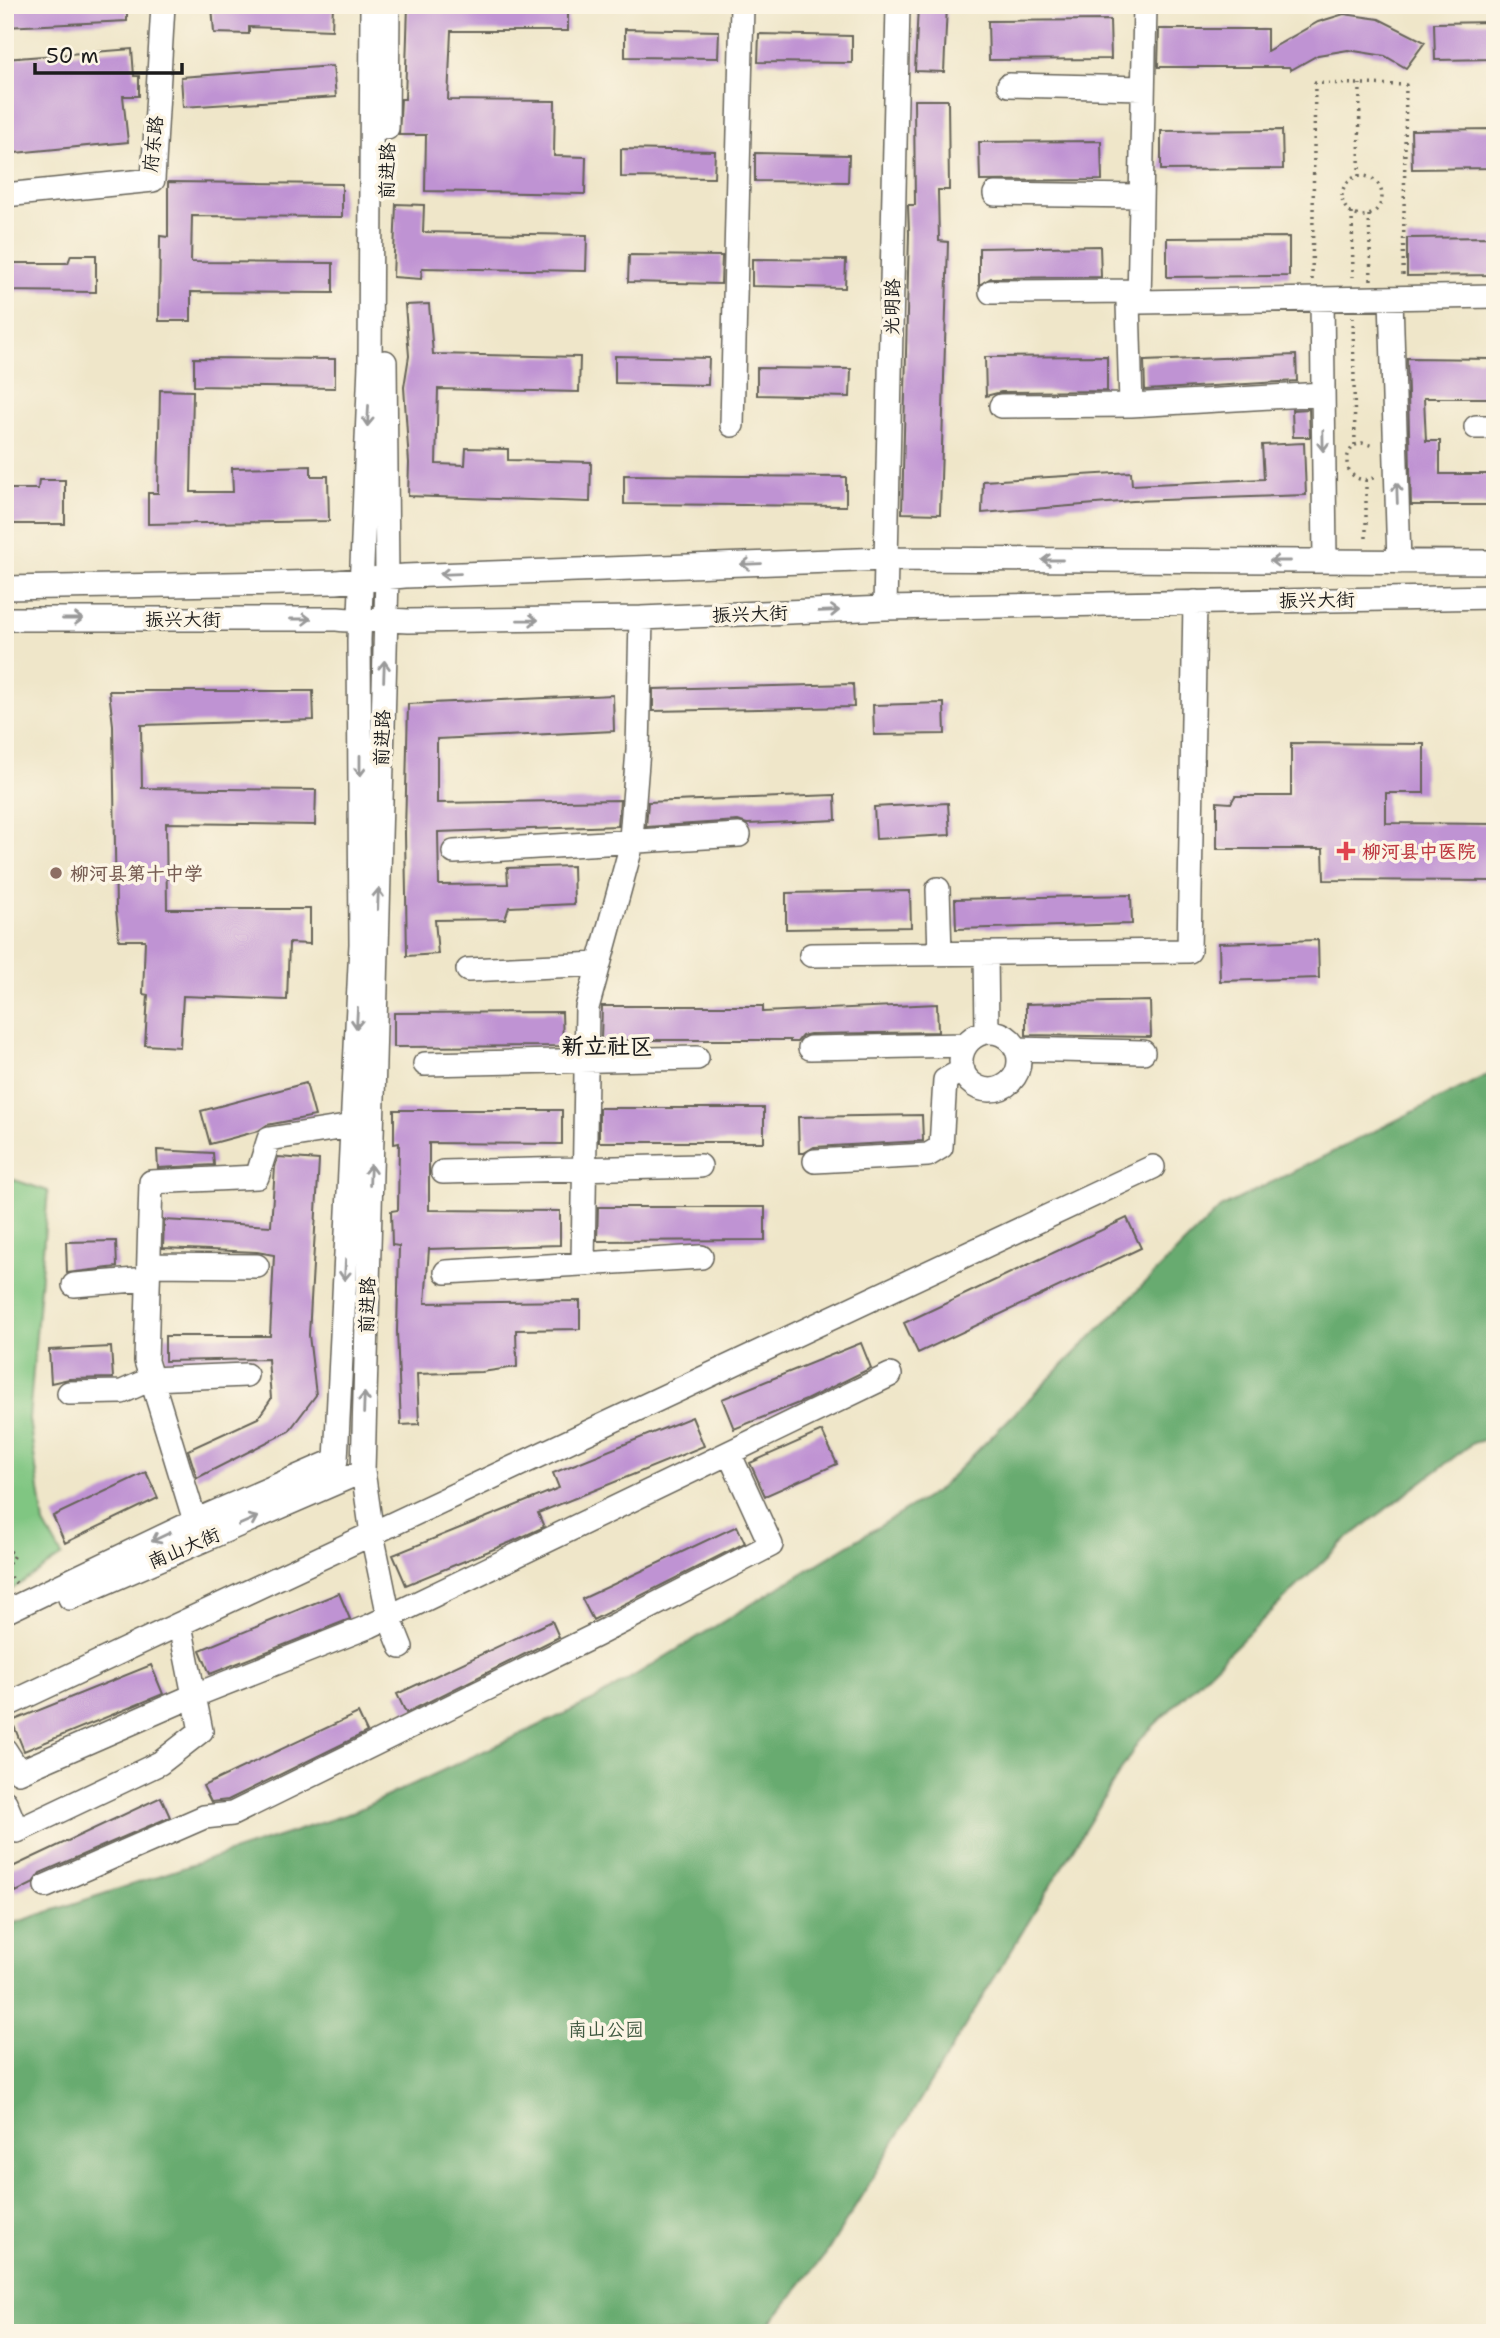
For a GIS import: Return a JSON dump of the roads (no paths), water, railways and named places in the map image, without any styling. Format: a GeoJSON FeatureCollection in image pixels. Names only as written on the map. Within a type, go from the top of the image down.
{"type":"FeatureCollection","features":[{"type":"Feature","properties":{"kind":"street","name":"府东路"},"geometry":{"type":"LineString","coordinates":[[5,195],[153,180],[163,5]]}},
{"type":"Feature","properties":{"kind":"street","name":"前进路"},"geometry":{"type":"LineString","coordinates":[[336,1461],[361,944],[359,622],[370,364],[372,5]]}},
{"type":"Feature","properties":{"kind":"street","name":"前进路"},"geometry":{"type":"LineString","coordinates":[[388,5],[385,359],[387,578],[363,1471],[372,1534],[389,1617],[401,1647]]}},
{"type":"Feature","properties":{"kind":"street"},"geometry":{"type":"LineString","coordinates":[[732,425],[742,5]]}},
{"type":"Feature","properties":{"kind":"street","name":"光明路"},"geometry":{"type":"LineString","coordinates":[[885,608],[898,5]]}},
{"type":"Feature","properties":{"kind":"street"},"geometry":{"type":"LineString","coordinates":[[1139,297],[1145,5]]}},
{"type":"Feature","properties":{"kind":"street"},"geometry":{"type":"LineString","coordinates":[[1009,85],[1143,88]]}},
{"type":"Feature","properties":{"kind":"street"},"geometry":{"type":"LineString","coordinates":[[995,194],[1141,196]]}},
{"type":"Feature","properties":{"kind":"street"},"geometry":{"type":"LineString","coordinates":[[991,292],[1317,299],[1495,296]]}},
{"type":"Feature","properties":{"kind":"street"},"geometry":{"type":"LineString","coordinates":[[1131,405],[1128,302],[1139,297]]}},
{"type":"Feature","properties":{"kind":"street"},"geometry":{"type":"LineString","coordinates":[[1397,298],[1399,562]]}},
{"type":"Feature","properties":{"kind":"street"},"geometry":{"type":"LineString","coordinates":[[1317,299],[1323,394],[1325,561]]}},
{"type":"Feature","properties":{"kind":"street"},"geometry":{"type":"LineString","coordinates":[[1001,406],[1131,405],[1323,394]]}},
{"type":"Feature","properties":{"kind":"street","name":"振兴大街"},"geometry":{"type":"LineString","coordinates":[[5,589],[362,580],[886,559],[1495,562]]}},
{"type":"Feature","properties":{"kind":"street","name":"振兴大街"},"geometry":{"type":"LineString","coordinates":[[5,620],[359,622],[386,619],[641,618],[885,608],[1495,597]]}},
{"type":"Feature","properties":{"kind":"street"},"geometry":{"type":"LineString","coordinates":[[811,955],[1189,951],[1195,602]]}},
{"type":"Feature","properties":{"kind":"street"},"geometry":{"type":"LineString","coordinates":[[583,1264],[587,1008],[631,841],[638,750],[641,618]]}},
{"type":"Feature","properties":{"kind":"street"},"geometry":{"type":"LineString","coordinates":[[454,852],[739,835]]}},
{"type":"Feature","properties":{"kind":"street"},"geometry":{"type":"LineString","coordinates":[[938,889],[940,953]]}},
{"type":"Feature","properties":{"kind":"street"},"geometry":{"type":"LineString","coordinates":[[986,953],[987,1032]]}},
{"type":"Feature","properties":{"kind":"street"},"geometry":{"type":"LineString","coordinates":[[468,970],[599,964]]}},
{"type":"Feature","properties":{"kind":"street"},"geometry":{"type":"LineString","coordinates":[[987,1032],[999,1033],[1009,1039],[1016,1048],[1019,1063],[1013,1078],[1001,1087],[986,1089],[978,1087],[966,1077],[962,1053],[965,1045],[979,1034],[987,1032]]}},
{"type":"Feature","properties":{"kind":"street"},"geometry":{"type":"LineString","coordinates":[[810,1048],[965,1045]]}},
{"type":"Feature","properties":{"kind":"street"},"geometry":{"type":"LineString","coordinates":[[1016,1048],[1143,1052]]}},
{"type":"Feature","properties":{"kind":"street"},"geometry":{"type":"LineString","coordinates":[[425,1064],[697,1058]]}},
{"type":"Feature","properties":{"kind":"street"},"geometry":{"type":"LineString","coordinates":[[814,1161],[928,1155],[941,1147],[945,1080],[963,1070]]}},
{"type":"Feature","properties":{"kind":"street"},"geometry":{"type":"LineString","coordinates":[[195,1521],[146,1361],[151,1182],[257,1177],[269,1139],[352,1126]]}},
{"type":"Feature","properties":{"kind":"street"},"geometry":{"type":"LineString","coordinates":[[443,1172],[700,1166]]}},
{"type":"Feature","properties":{"kind":"street"},"geometry":{"type":"LineString","coordinates":[[5,1706],[1153,1167]]}},
{"type":"Feature","properties":{"kind":"street"},"geometry":{"type":"LineString","coordinates":[[446,1272],[701,1257]]}},
{"type":"Feature","properties":{"kind":"street"},"geometry":{"type":"LineString","coordinates":[[74,1285],[148,1272],[257,1266]]}},
{"type":"Feature","properties":{"kind":"street"},"geometry":{"type":"LineString","coordinates":[[69,1393],[122,1392],[151,1379],[246,1375]]}},
{"type":"Feature","properties":{"kind":"street"},"geometry":{"type":"LineString","coordinates":[[5,1749],[19,1772],[193,1696],[389,1617],[890,1375]]}},
{"type":"Feature","properties":{"kind":"street"},"geometry":{"type":"LineString","coordinates":[[46,1886],[204,1816],[232,1814],[584,1641],[771,1545],[729,1453]]}},
{"type":"Feature","properties":{"kind":"street","name":"南山大街"},"geometry":{"type":"LineString","coordinates":[[5,1612],[195,1521],[336,1461]]}},
{"type":"Feature","properties":{"kind":"street","name":"南山大街"},"geometry":{"type":"LineString","coordinates":[[5,1626],[363,1471]]}},
{"type":"Feature","properties":{"kind":"street"},"geometry":{"type":"LineString","coordinates":[[5,1802],[17,1831],[160,1763],[201,1731],[180,1625]]}},
{"type":"Feature","properties":{"kind":"place","name":"柳河县中医院"},"geometry":{"type":"Point","coordinates":[1346,851]}},
{"type":"Feature","properties":{"kind":"place","name":"柳河县第十中学"},"geometry":{"type":"Point","coordinates":[56,873]}},
{"type":"Feature","properties":{"kind":"district","name":"新立社区"},"geometry":{"type":"Point","coordinates":[607,1046]}},
{"type":"Feature","properties":{"kind":"park label","name":"南山公园"},"geometry":{"type":"Point","coordinates":[606,2029]}}]}
